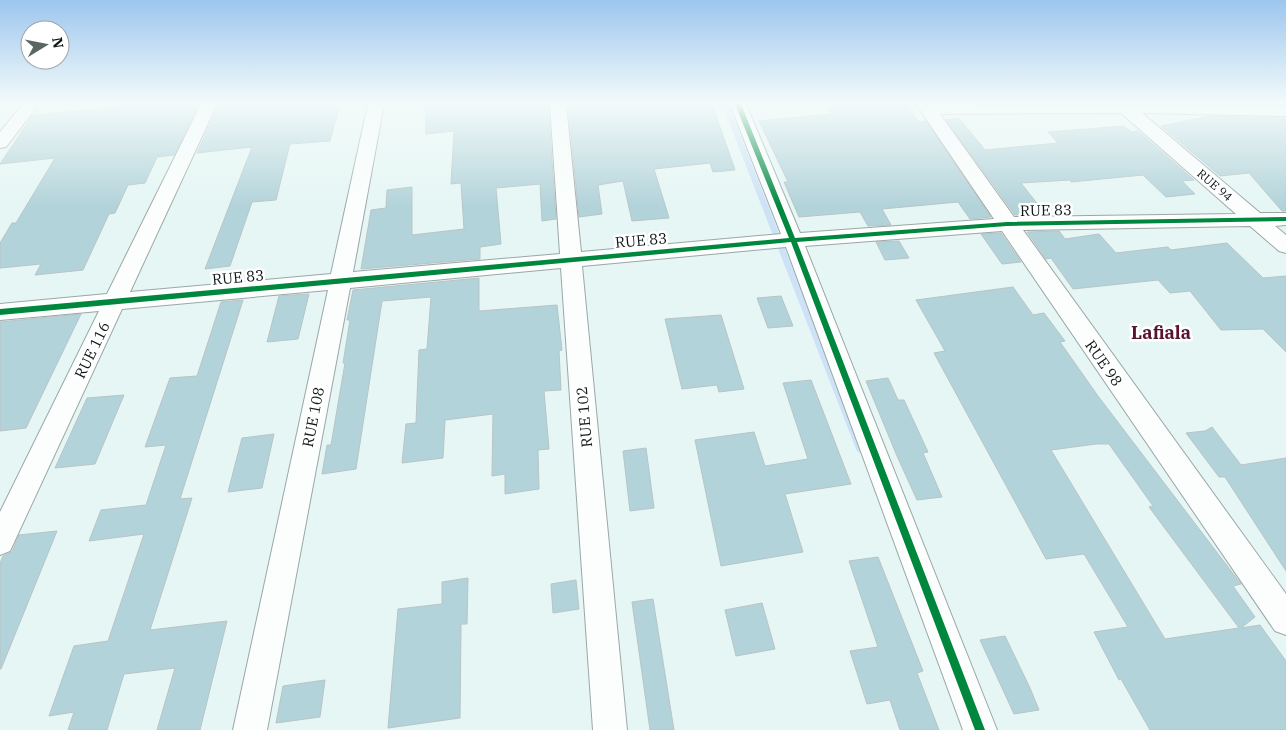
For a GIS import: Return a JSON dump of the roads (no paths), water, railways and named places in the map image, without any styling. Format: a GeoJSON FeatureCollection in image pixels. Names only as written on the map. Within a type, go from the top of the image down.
{"type":"FeatureCollection","features":[{"type":"Feature","properties":{"kind":"street","name":"RUE 116"},"geometry":{"type":"LineString","coordinates":[[0,542],[193,138]]}},
{"type":"Feature","properties":{"kind":"street","name":"RUE 108"},"geometry":{"type":"LineString","coordinates":[[250,730],[369,138]]}},
{"type":"Feature","properties":{"kind":"street","name":"RUE 102"},"geometry":{"type":"LineString","coordinates":[[561,138],[610,730]]}},
{"type":"Feature","properties":{"kind":"street"},"geometry":{"type":"LineString","coordinates":[[752,138],[793,240],[980,730]]}},
{"type":"Feature","properties":{"kind":"street","name":"RUE 98"},"geometry":{"type":"LineString","coordinates":[[948,138],[1286,620]]}},
{"type":"Feature","properties":{"kind":"street","name":"RUE 94"},"geometry":{"type":"LineString","coordinates":[[1160,138],[1286,246]]}},
{"type":"Feature","properties":{"kind":"street","name":"RUE 83"},"geometry":{"type":"LineString","coordinates":[[0,312],[793,240],[1007,224],[1286,219]]}},
{"type":"Feature","properties":{"kind":"waterway"},"geometry":{"type":"LineString","coordinates":[[738,138],[860,449]]}},
{"type":"Feature","properties":{"kind":"district","name":"Lafiala"},"geometry":{"type":"Point","coordinates":[1161,332]}}]}
